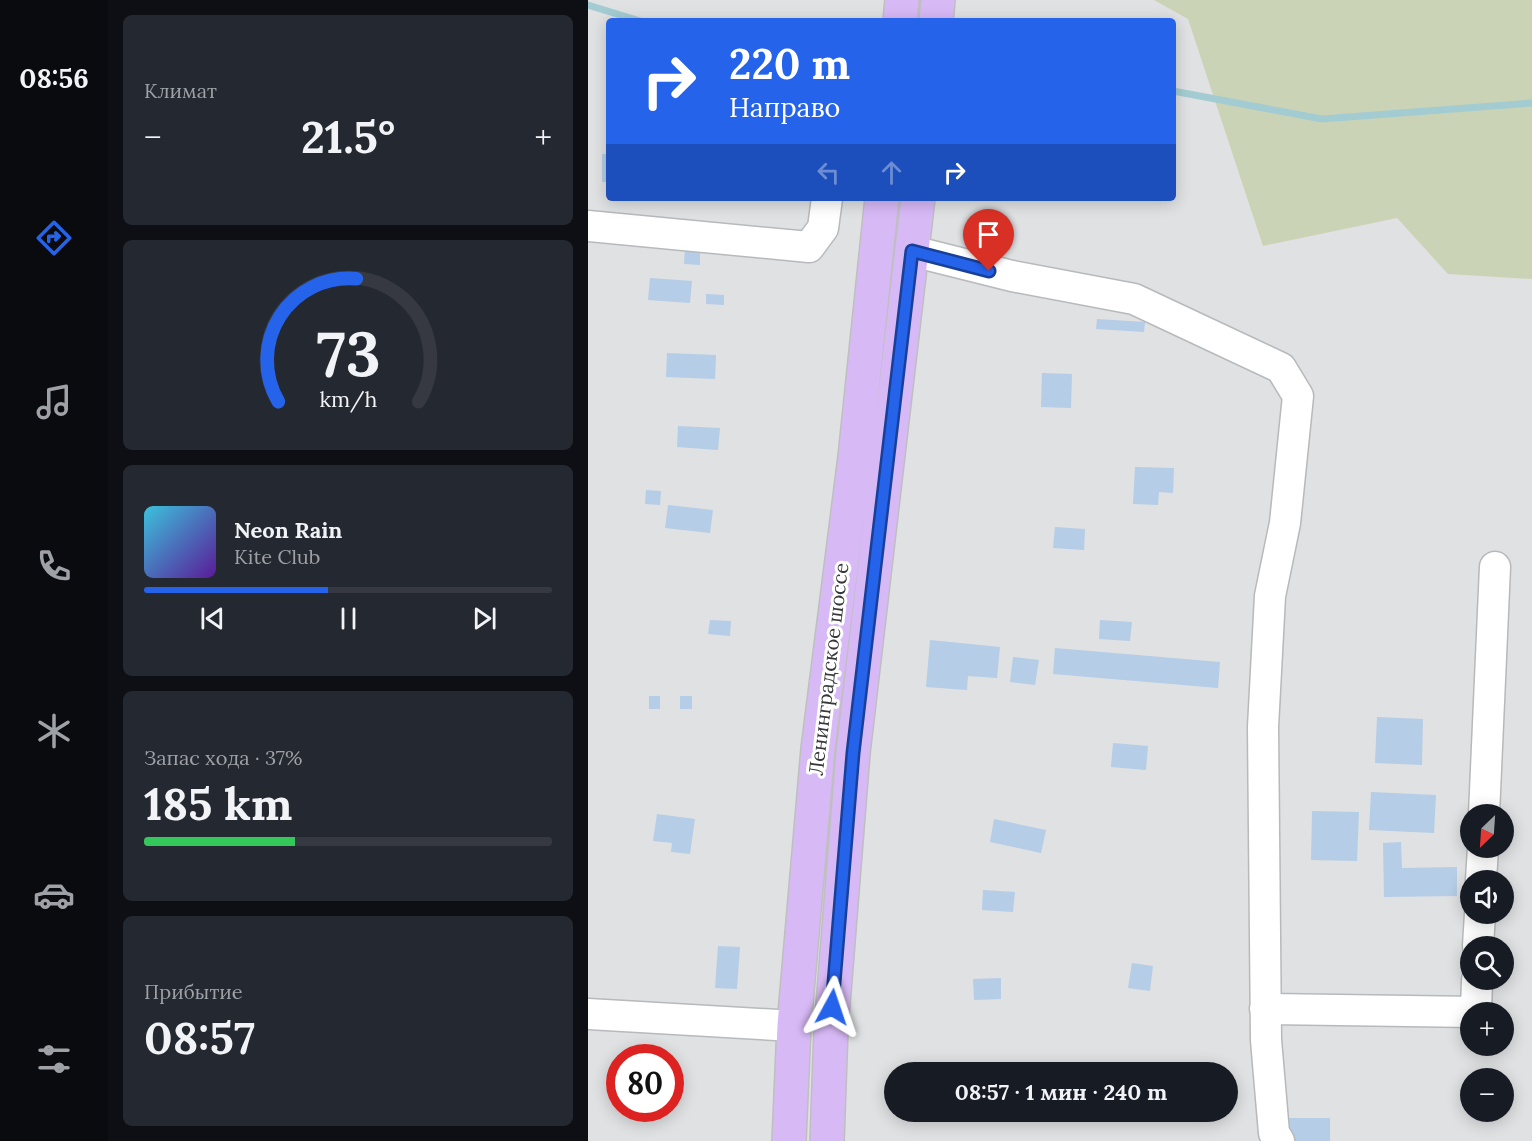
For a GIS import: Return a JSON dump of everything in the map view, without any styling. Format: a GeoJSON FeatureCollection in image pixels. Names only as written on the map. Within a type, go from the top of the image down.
{"type":"FeatureCollection","features":[{"type":"Feature","properties":{"kind":"highway"},"geometry":{"type":"LineString","coordinates":[[900,18],[902,0]]}},
{"type":"Feature","properties":{"kind":"highway"},"geometry":{"type":"LineString","coordinates":[[936,18],[938,0]]}},
{"type":"Feature","properties":{"kind":"highway","name":"Ленинградское шоссе"},"geometry":{"type":"LineString","coordinates":[[789,1141],[794,1026],[818,749],[855,457],[882,201]]}},
{"type":"Feature","properties":{"kind":"highway","name":"Ленинградское шоссе"},"geometry":{"type":"LineString","coordinates":[[827,1141],[831,1029],[853,753],[918,201]]}},
{"type":"Feature","properties":{"kind":"street"},"geometry":{"type":"LineString","coordinates":[[588,226],[809,247],[823,228],[827,201]]}},
{"type":"Feature","properties":{"kind":"street"},"geometry":{"type":"LineString","coordinates":[[912,251],[1012,276],[1134,299],[1281,368],[1298,396],[1285,523],[1270,596],[1263,727],[1265,1009],[1274,1133],[1279,1141]]}},
{"type":"Feature","properties":{"kind":"street"},"geometry":{"type":"LineString","coordinates":[[1484,804],[1494,567]]}},
{"type":"Feature","properties":{"kind":"street"},"geometry":{"type":"LineString","coordinates":[[1265,1009],[1476,1012],[1477,990]]}},
{"type":"Feature","properties":{"kind":"street"},"geometry":{"type":"LineString","coordinates":[[588,1014],[794,1026]]}},
{"type":"Feature","properties":{"kind":"green space"},"geometry":{"type":"Polygon","coordinates":[[[1154,0],[1532,0],[1532,279],[1448,274],[1397,218],[1263,246],[1188,19],[1154,0]]]}},
{"type":"Feature","properties":{"kind":"building"},"geometry":{"type":"Polygon","coordinates":[[[602,154],[606,154],[606,182],[602,182],[602,154]]]}},
{"type":"Feature","properties":{"kind":"building"},"geometry":{"type":"Polygon","coordinates":[[[685,247],[700,247],[700,265],[684,264],[685,247]]]}},
{"type":"Feature","properties":{"kind":"building"},"geometry":{"type":"Polygon","coordinates":[[[650,278],[692,281],[690,303],[648,300],[650,278]]]}},
{"type":"Feature","properties":{"kind":"building"},"geometry":{"type":"Polygon","coordinates":[[[706,294],[724,295],[724,305],[706,304],[706,294]]]}},
{"type":"Feature","properties":{"kind":"building"},"geometry":{"type":"Polygon","coordinates":[[[1097,319],[1145,322],[1144,332],[1096,329],[1097,319]]]}},
{"type":"Feature","properties":{"kind":"building"},"geometry":{"type":"Polygon","coordinates":[[[667,353],[716,355],[715,379],[666,377],[667,353]]]}},
{"type":"Feature","properties":{"kind":"building"},"geometry":{"type":"Polygon","coordinates":[[[1042,373],[1072,374],[1071,408],[1041,407],[1042,373]]]}},
{"type":"Feature","properties":{"kind":"building"},"geometry":{"type":"Polygon","coordinates":[[[678,426],[720,428],[718,450],[677,447],[678,426]]]}},
{"type":"Feature","properties":{"kind":"building"},"geometry":{"type":"Polygon","coordinates":[[[1135,467],[1174,468],[1173,493],[1159,492],[1158,505],[1133,504],[1135,467]]]}},
{"type":"Feature","properties":{"kind":"building"},"geometry":{"type":"Polygon","coordinates":[[[646,490],[661,491],[660,505],[645,504],[646,490]]]}},
{"type":"Feature","properties":{"kind":"building"},"geometry":{"type":"Polygon","coordinates":[[[668,505],[713,510],[710,533],[665,528],[668,505]]]}},
{"type":"Feature","properties":{"kind":"building"},"geometry":{"type":"Polygon","coordinates":[[[1055,527],[1085,529],[1084,550],[1053,548],[1055,527]]]}},
{"type":"Feature","properties":{"kind":"building"},"geometry":{"type":"Polygon","coordinates":[[[710,620],[731,621],[730,636],[708,634],[710,620]]]}},
{"type":"Feature","properties":{"kind":"building"},"geometry":{"type":"Polygon","coordinates":[[[1100,620],[1132,622],[1130,641],[1099,639],[1100,620]]]}},
{"type":"Feature","properties":{"kind":"building"},"geometry":{"type":"Polygon","coordinates":[[[930,640],[1000,647],[997,678],[968,676],[967,690],[926,687],[930,640]]]}},
{"type":"Feature","properties":{"kind":"building"},"geometry":{"type":"Polygon","coordinates":[[[1055,648],[1220,662],[1218,688],[1053,674],[1055,648]]]}},
{"type":"Feature","properties":{"kind":"building"},"geometry":{"type":"Polygon","coordinates":[[[1013,657],[1039,660],[1035,685],[1010,682],[1013,657]]]}},
{"type":"Feature","properties":{"kind":"building"},"geometry":{"type":"Polygon","coordinates":[[[649,696],[660,696],[660,709],[649,709],[649,696]]]}},
{"type":"Feature","properties":{"kind":"building"},"geometry":{"type":"Polygon","coordinates":[[[680,696],[692,696],[692,709],[680,709],[680,696]]]}},
{"type":"Feature","properties":{"kind":"building"},"geometry":{"type":"Polygon","coordinates":[[[1377,717],[1423,719],[1422,765],[1375,763],[1377,717]]]}},
{"type":"Feature","properties":{"kind":"building"},"geometry":{"type":"Polygon","coordinates":[[[1113,743],[1148,746],[1146,770],[1111,767],[1113,743]]]}},
{"type":"Feature","properties":{"kind":"building"},"geometry":{"type":"Polygon","coordinates":[[[1371,792],[1436,795],[1434,833],[1369,830],[1371,792]]]}},
{"type":"Feature","properties":{"kind":"building"},"geometry":{"type":"Polygon","coordinates":[[[1312,811],[1359,812],[1357,861],[1311,860],[1312,811]]]}},
{"type":"Feature","properties":{"kind":"building"},"geometry":{"type":"Polygon","coordinates":[[[657,814],[695,819],[690,854],[671,852],[672,843],[653,841],[657,814]]]}},
{"type":"Feature","properties":{"kind":"building"},"geometry":{"type":"Polygon","coordinates":[[[994,819],[1046,830],[1041,853],[990,842],[994,819]]]}},
{"type":"Feature","properties":{"kind":"building"},"geometry":{"type":"Polygon","coordinates":[[[1401,842],[1402,868],[1457,867],[1457,896],[1384,897],[1383,843],[1401,842]]]}},
{"type":"Feature","properties":{"kind":"building"},"geometry":{"type":"Polygon","coordinates":[[[983,890],[1015,892],[1013,912],[982,910],[983,890]]]}},
{"type":"Feature","properties":{"kind":"building"},"geometry":{"type":"Polygon","coordinates":[[[718,946],[740,947],[737,989],[715,988],[718,946]]]}},
{"type":"Feature","properties":{"kind":"building"},"geometry":{"type":"Polygon","coordinates":[[[1132,963],[1153,966],[1150,991],[1128,988],[1132,963]]]}},
{"type":"Feature","properties":{"kind":"building"},"geometry":{"type":"Polygon","coordinates":[[[1001,978],[1001,999],[974,1000],[973,979],[1001,978]]]}},
{"type":"Feature","properties":{"kind":"building"},"geometry":{"type":"Polygon","coordinates":[[[1289,1118],[1330,1118],[1330,1141],[1289,1141],[1289,1118]]]}},
{"type":"Feature","properties":{"kind":"waterway"},"geometry":{"type":"LineString","coordinates":[[588,5],[630,18]]}},
{"type":"Feature","properties":{"kind":"waterway"},"geometry":{"type":"LineString","coordinates":[[1176,92],[1322,119],[1532,103]]}},
{"type":"Feature","properties":{"kind":"route"},"geometry":{"type":"LineString","coordinates":[[832,1007],[853,753],[912,251],[989,271]]}}]}
